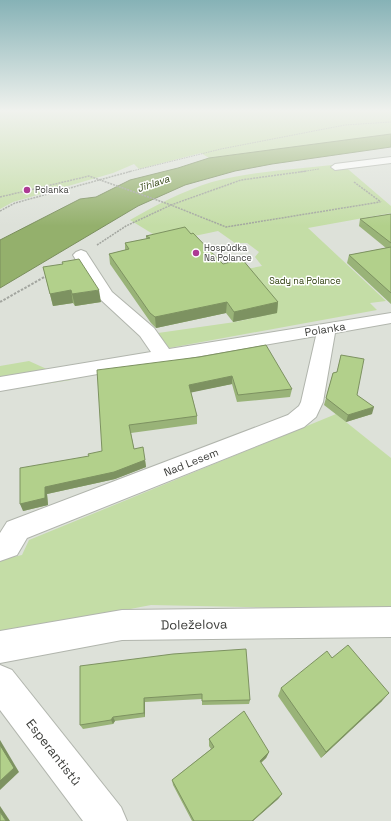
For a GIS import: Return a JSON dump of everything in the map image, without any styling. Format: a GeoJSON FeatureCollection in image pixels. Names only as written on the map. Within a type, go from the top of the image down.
{"type":"FeatureCollection","features":[{"type":"Feature","properties":{"kind":"street"},"geometry":{"type":"LineString","coordinates":[[81,255],[106,295],[147,332],[164,356]]}},
{"type":"Feature","properties":{"kind":"street","name":"Polanka"},"geometry":{"type":"LineString","coordinates":[[0,384],[391,318]]}},
{"type":"Feature","properties":{"kind":"street","name":"Nad Lesem"},"geometry":{"type":"LineString","coordinates":[[0,548],[7,546],[18,530],[296,421],[308,411],[312,402],[327,328]]}},
{"type":"Feature","properties":{"kind":"street","name":"Doleželova"},"geometry":{"type":"LineString","coordinates":[[0,647],[122,625],[391,622]]}},
{"type":"Feature","properties":{"kind":"street","name":"Esperantistů"},"geometry":{"type":"LineString","coordinates":[[0,682],[107,821]]}},
{"type":"Feature","properties":{"kind":"lane"},"geometry":{"type":"LineString","coordinates":[[335,167],[391,160]]}},
{"type":"Feature","properties":{"kind":"path"},"geometry":{"type":"LineString","coordinates":[[0,211],[15,203],[98,179],[220,149]]}},
{"type":"Feature","properties":{"kind":"path"},"geometry":{"type":"LineString","coordinates":[[0,197],[89,176],[172,205],[226,227],[381,202],[335,167],[241,180],[172,205]]}},
{"type":"Feature","properties":{"kind":"green space"},"geometry":{"type":"Polygon","coordinates":[[[0,149],[275,149],[209,158],[201,153],[139,169],[134,164],[113,173],[13,202],[0,209],[0,149]]]}},
{"type":"Feature","properties":{"kind":"green space","name":"Sady na Polance"},"geometry":{"type":"Polygon","coordinates":[[[342,164],[391,206],[391,213],[308,228],[386,301],[370,303],[377,310],[169,348],[158,333],[235,322],[276,313],[241,270],[262,266],[255,257],[259,252],[247,243],[235,243],[218,231],[166,242],[130,220],[170,199],[212,182],[244,175],[342,164]]]}},
{"type":"Feature","properties":{"kind":"green space"},"geometry":{"type":"Polygon","coordinates":[[[29,361],[71,380],[0,391],[0,366],[29,361]]]}},
{"type":"Feature","properties":{"kind":"green space"},"geometry":{"type":"Polygon","coordinates":[[[336,414],[391,458],[391,610],[151,605],[0,634],[0,560],[22,555],[29,540],[336,414]]]}},
{"type":"Feature","properties":{"kind":"water","name":"Jihlava"},"geometry":{"type":"Polygon","coordinates":[[[275,149],[375,149],[272,164],[235,171],[185,185],[138,206],[0,288],[0,240],[80,199],[96,197],[130,180],[178,168],[209,158],[275,149]]]}},
{"type":"Feature","properties":{"kind":"building"},"geometry":{"type":"Polygon","coordinates":[[[391,214],[391,243],[360,219],[391,214]]]}},
{"type":"Feature","properties":{"kind":"building"},"geometry":{"type":"Polygon","coordinates":[[[185,227],[191,234],[193,233],[223,264],[242,259],[278,302],[234,312],[227,302],[155,317],[150,313],[109,254],[129,249],[125,243],[150,238],[146,236],[185,227]]]}},
{"type":"Feature","properties":{"kind":"building"},"geometry":{"type":"Polygon","coordinates":[[[391,247],[391,293],[349,255],[391,247]]]}},
{"type":"Feature","properties":{"kind":"building"},"geometry":{"type":"Polygon","coordinates":[[[79,259],[99,290],[72,294],[71,290],[50,294],[43,267],[63,264],[62,262],[79,259]]]}},
{"type":"Feature","properties":{"kind":"building"},"geometry":{"type":"Polygon","coordinates":[[[266,345],[292,389],[238,395],[232,376],[189,385],[197,416],[129,425],[134,449],[143,447],[145,460],[114,472],[45,487],[45,498],[20,504],[20,468],[89,456],[88,454],[102,451],[97,370],[199,357],[266,345]]]}},
{"type":"Feature","properties":{"kind":"building"},"geometry":{"type":"Polygon","coordinates":[[[341,355],[364,359],[357,395],[374,407],[348,415],[326,398],[333,373],[337,372],[341,355]]]}},
{"type":"Feature","properties":{"kind":"building"},"geometry":{"type":"Polygon","coordinates":[[[348,645],[389,693],[326,752],[281,688],[327,651],[332,658],[348,645]]]}},
{"type":"Feature","properties":{"kind":"building"},"geometry":{"type":"Polygon","coordinates":[[[246,649],[250,700],[202,701],[202,694],[144,698],[144,713],[113,717],[111,720],[80,725],[80,666],[173,654],[246,649]]]}},
{"type":"Feature","properties":{"kind":"building"},"geometry":{"type":"Polygon","coordinates":[[[244,711],[269,752],[260,761],[282,794],[252,821],[194,821],[172,780],[214,747],[209,739],[244,711]]]}},
{"type":"Feature","properties":{"kind":"building"},"geometry":{"type":"Polygon","coordinates":[[[0,745],[14,768],[0,781],[0,745]]]}},
{"type":"Feature","properties":{"kind":"building"},"geometry":{"type":"Polygon","coordinates":[[[0,812],[6,821],[0,821],[0,812]]]}},
{"type":"Feature","properties":{"kind":"place","name":"Polanka"},"geometry":{"type":"Point","coordinates":[27,190]}},
{"type":"Feature","properties":{"kind":"place","name":"Hospůdka Na Polance"},"geometry":{"type":"Point","coordinates":[196,253]}}]}
